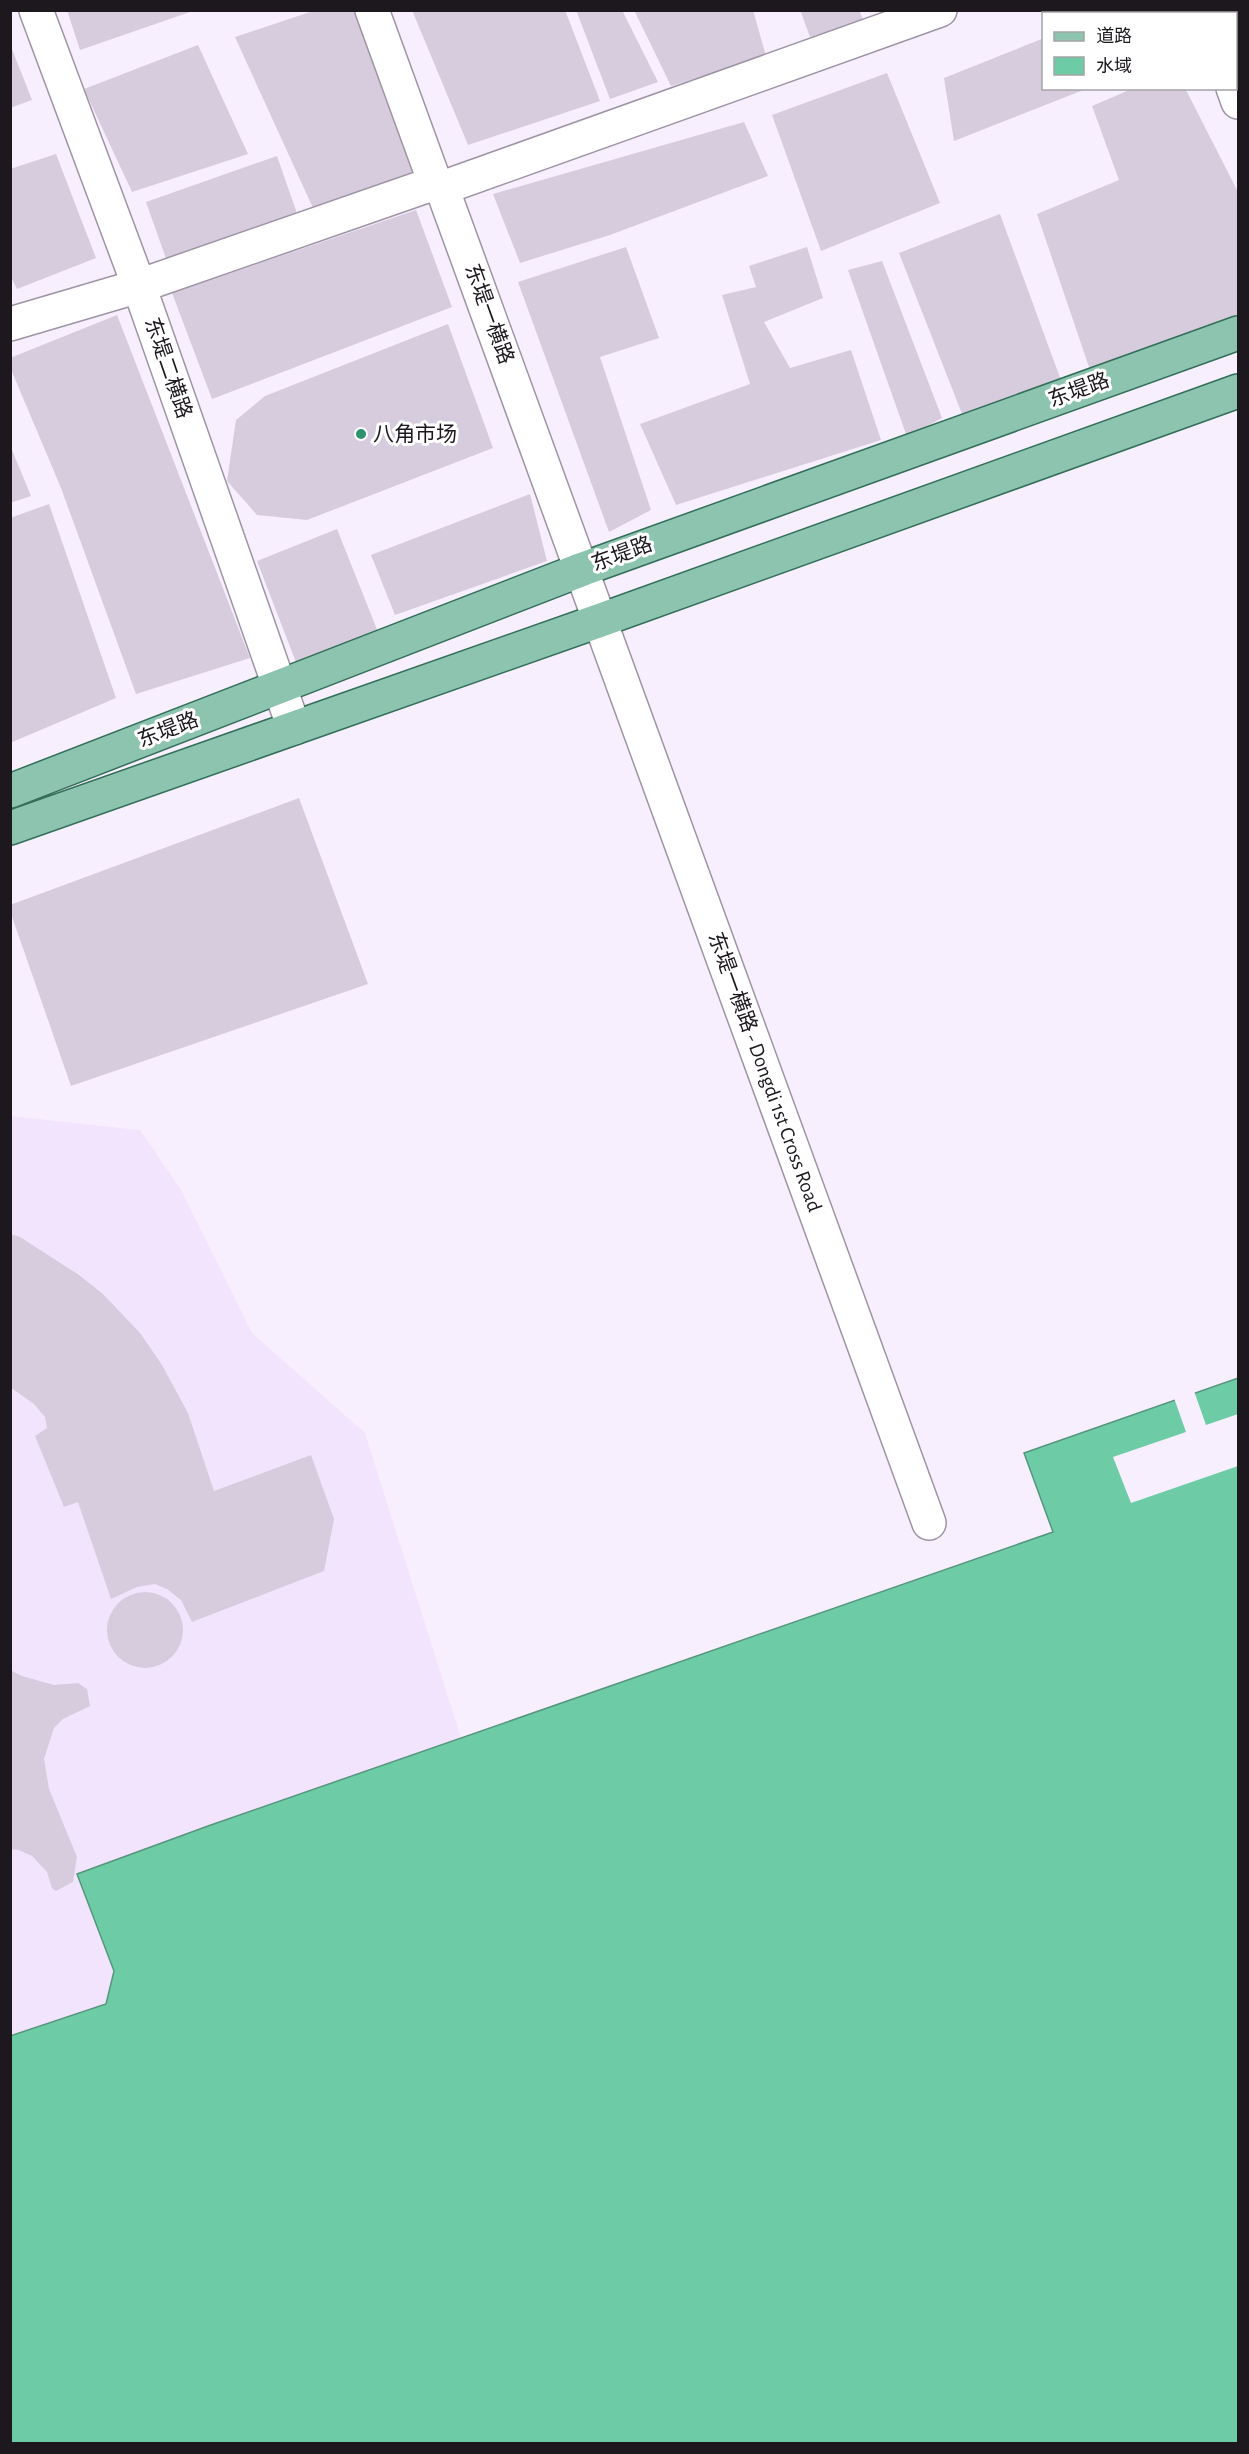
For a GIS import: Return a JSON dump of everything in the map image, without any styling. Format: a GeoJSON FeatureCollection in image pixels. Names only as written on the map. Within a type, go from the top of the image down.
{"type":"FeatureCollection","features":[{"type":"Feature","properties":{"kind":"main road","name":"东堤路"},"geometry":{"type":"LineString","coordinates":[[10,791],[583,568],[1239,333]]}},
{"type":"Feature","properties":{"kind":"main road","name":"东堤路"},"geometry":{"type":"LineString","coordinates":[[10,828],[601,620],[1239,391]]}},
{"type":"Feature","properties":{"kind":"street","name":"东堤二横路"},"geometry":{"type":"LineString","coordinates":[[36,10],[139,286],[294,728]]}},
{"type":"Feature","properties":{"kind":"street","name":"东堤一横路"},"geometry":{"type":"LineString","coordinates":[[372,10],[601,620]]}},
{"type":"Feature","properties":{"kind":"street"},"geometry":{"type":"LineString","coordinates":[[10,324],[139,286],[438,185],[888,19],[940,10]]}},
{"type":"Feature","properties":{"kind":"street","name":"东堤一横路 - Dongdi 1st Cross Road"},"geometry":{"type":"LineString","coordinates":[[601,620],[929,1523]]}},
{"type":"Feature","properties":{"kind":"shaded area"},"geometry":{"type":"Polygon","coordinates":[[[10,1116],[140,1130],[181,1190],[252,1333],[365,1433],[461,1738],[78,1874],[114,1971],[106,2004],[11,2036],[10,1116]]]}},
{"type":"Feature","properties":{"kind":"water"},"geometry":{"type":"Polygon","coordinates":[[[1238,1378],[1238,2443],[11,2443],[10,2036],[106,2004],[114,1971],[77,1874],[208,1826],[1053,1532],[1024,1453],[1238,1378]]]}},
{"type":"Feature","properties":{"kind":"pier"},"geometry":{"type":"Polygon","coordinates":[[[1194,1391],[1206,1425],[1238,1414],[1238,1466],[1131,1503],[1113,1457],[1186,1432],[1174,1398],[1194,1391]]]}},
{"type":"Feature","properties":{"kind":"building"},"geometry":{"type":"Polygon","coordinates":[[[67,10],[193,10],[193,11],[80,50],[67,10]]]}},
{"type":"Feature","properties":{"kind":"building"},"geometry":{"type":"Polygon","coordinates":[[[316,10],[360,10],[415,171],[313,208],[235,37],[316,10]]]}},
{"type":"Feature","properties":{"kind":"building"},"geometry":{"type":"Polygon","coordinates":[[[412,10],[565,10],[600,101],[468,145],[412,10]]]}},
{"type":"Feature","properties":{"kind":"building"},"geometry":{"type":"Polygon","coordinates":[[[576,10],[622,10],[658,82],[610,99],[576,10]]]}},
{"type":"Feature","properties":{"kind":"building"},"geometry":{"type":"Polygon","coordinates":[[[634,10],[753,10],[766,56],[671,86],[634,10]]]}},
{"type":"Feature","properties":{"kind":"building"},"geometry":{"type":"Polygon","coordinates":[[[800,10],[859,10],[864,22],[810,37],[800,10]]]}},
{"type":"Feature","properties":{"kind":"building"},"geometry":{"type":"Polygon","coordinates":[[[1110,10],[1157,10],[1158,12],[1106,12],[1110,10]]]}},
{"type":"Feature","properties":{"kind":"building"},"geometry":{"type":"Polygon","coordinates":[[[1042,39],[1042,90],[1083,90],[954,141],[944,78],[1042,39]]]}},
{"type":"Feature","properties":{"kind":"building"},"geometry":{"type":"Polygon","coordinates":[[[10,44],[32,100],[10,108],[10,44]]]}},
{"type":"Feature","properties":{"kind":"building"},"geometry":{"type":"Polygon","coordinates":[[[198,45],[248,154],[132,192],[84,89],[198,45]]]}},
{"type":"Feature","properties":{"kind":"building"},"geometry":{"type":"Polygon","coordinates":[[[887,73],[940,203],[821,251],[772,115],[887,73]]]}},
{"type":"Feature","properties":{"kind":"building"},"geometry":{"type":"Polygon","coordinates":[[[1129,90],[1186,90],[1238,192],[1238,315],[1090,370],[1037,214],[1119,180],[1092,106],[1129,90]]]}},
{"type":"Feature","properties":{"kind":"building"},"geometry":{"type":"Polygon","coordinates":[[[744,122],[768,176],[610,235],[520,263],[493,194],[744,122]]]}},
{"type":"Feature","properties":{"kind":"building"},"geometry":{"type":"Polygon","coordinates":[[[56,154],[96,258],[17,289],[10,275],[10,169],[56,154]]]}},
{"type":"Feature","properties":{"kind":"building"},"geometry":{"type":"Polygon","coordinates":[[[277,156],[300,222],[169,267],[146,202],[277,156]]]}},
{"type":"Feature","properties":{"kind":"building"},"geometry":{"type":"Polygon","coordinates":[[[416,210],[452,307],[212,399],[172,293],[416,210]]]}},
{"type":"Feature","properties":{"kind":"building"},"geometry":{"type":"Polygon","coordinates":[[[1000,214],[1062,383],[964,419],[899,253],[1000,214]]]}},
{"type":"Feature","properties":{"kind":"building"},"geometry":{"type":"Polygon","coordinates":[[[626,247],[659,338],[600,357],[651,510],[609,532],[518,282],[626,247]]]}},
{"type":"Feature","properties":{"kind":"building"},"geometry":{"type":"Polygon","coordinates":[[[807,247],[823,298],[764,322],[790,368],[851,350],[881,440],[676,505],[640,424],[750,384],[722,295],[756,287],[749,266],[807,247]]]}},
{"type":"Feature","properties":{"kind":"building"},"geometry":{"type":"Polygon","coordinates":[[[882,261],[942,418],[907,437],[848,270],[882,261]]]}},
{"type":"Feature","properties":{"kind":"building"},"geometry":{"type":"Polygon","coordinates":[[[117,315],[250,658],[136,694],[61,488],[10,367],[10,358],[117,315]]]}},
{"type":"Feature","properties":{"kind":"building","name":"八角市场"},"geometry":{"type":"Polygon","coordinates":[[[448,324],[493,448],[307,520],[257,515],[227,481],[236,420],[265,396],[448,324]]]}},
{"type":"Feature","properties":{"kind":"building"},"geometry":{"type":"Polygon","coordinates":[[[10,445],[31,496],[10,503],[10,445]]]}},
{"type":"Feature","properties":{"kind":"building"},"geometry":{"type":"Polygon","coordinates":[[[530,494],[547,561],[395,615],[371,555],[530,494]]]}},
{"type":"Feature","properties":{"kind":"building"},"geometry":{"type":"Polygon","coordinates":[[[49,504],[116,698],[10,743],[10,518],[49,504]]]}},
{"type":"Feature","properties":{"kind":"building"},"geometry":{"type":"Polygon","coordinates":[[[337,529],[378,632],[297,665],[257,561],[337,529]]]}},
{"type":"Feature","properties":{"kind":"building"},"geometry":{"type":"Polygon","coordinates":[[[299,798],[368,984],[71,1086],[10,911],[10,905],[299,798]]]}},
{"type":"Feature","properties":{"kind":"building"},"geometry":{"type":"Polygon","coordinates":[[[10,1234],[20,1237],[79,1275],[103,1294],[140,1333],[162,1365],[188,1413],[214,1491],[311,1455],[334,1519],[324,1571],[192,1622],[181,1600],[167,1589],[155,1584],[137,1587],[111,1599],[78,1502],[64,1507],[35,1436],[47,1428],[45,1417],[34,1404],[10,1387],[10,1234]]]}},
{"type":"Feature","properties":{"kind":"building"},"geometry":{"type":"Polygon","coordinates":[[[145,1592],[159,1595],[172,1603],[180,1616],[183,1630],[180,1644],[172,1657],[159,1665],[145,1668],[131,1665],[118,1657],[110,1644],[107,1630],[110,1616],[118,1603],[131,1595],[145,1592]]]}},
{"type":"Feature","properties":{"kind":"building"},"geometry":{"type":"Polygon","coordinates":[[[10,1670],[22,1676],[54,1685],[78,1683],[87,1689],[90,1706],[63,1719],[54,1728],[44,1759],[49,1789],[77,1857],[73,1882],[56,1891],[52,1888],[47,1872],[32,1856],[10,1849],[10,1670]]]}},
{"type":"Feature","properties":{"kind":"place","name":"八角市场"},"geometry":{"type":"Point","coordinates":[361,434]}}]}
